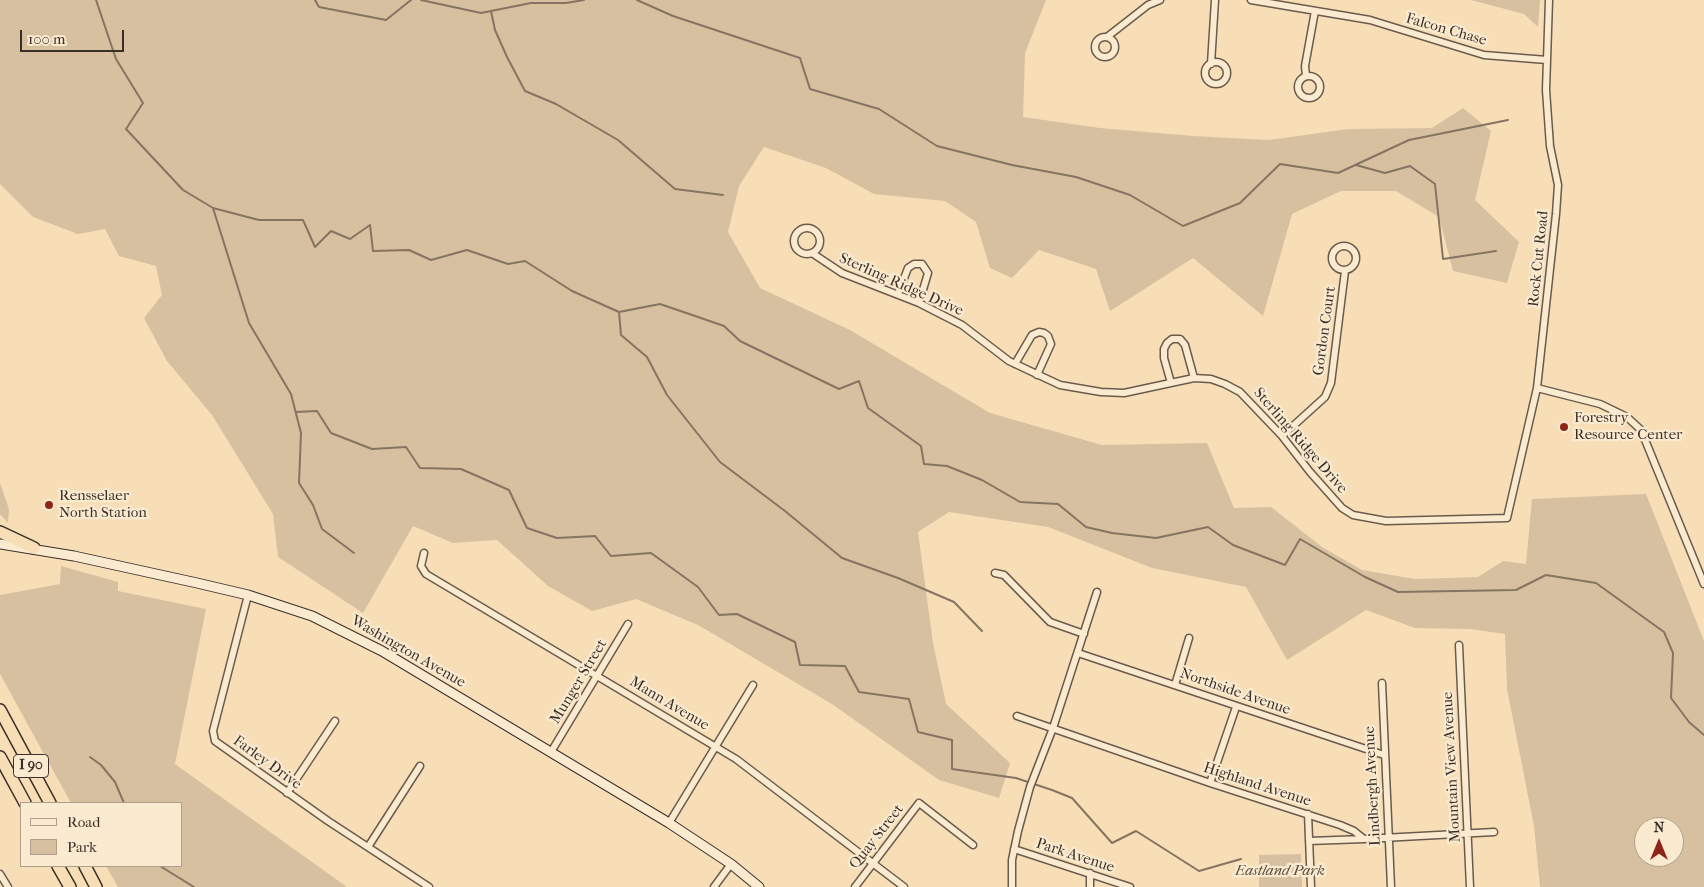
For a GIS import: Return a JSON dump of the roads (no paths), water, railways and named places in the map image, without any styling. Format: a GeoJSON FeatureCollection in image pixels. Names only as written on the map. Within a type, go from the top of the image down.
{"type":"FeatureCollection","features":[{"type":"Feature","properties":{"kind":"highway"},"geometry":{"type":"LineString","coordinates":[[0,532],[34,548]]}},
{"type":"Feature","properties":{"kind":"highway","name":"I 90"},"geometry":{"type":"LineString","coordinates":[[0,710],[49,802]]}},
{"type":"Feature","properties":{"kind":"highway","name":"I 90"},"geometry":{"type":"LineString","coordinates":[[0,757],[24,802]]}},
{"type":"Feature","properties":{"kind":"highway"},"geometry":{"type":"LineString","coordinates":[[59,867],[70,887]]}},
{"type":"Feature","properties":{"kind":"highway"},"geometry":{"type":"LineString","coordinates":[[86,867],[96,887]]}},
{"type":"Feature","properties":{"kind":"street"},"geometry":{"type":"LineString","coordinates":[[1107,37],[1148,5],[1160,0]]}},
{"type":"Feature","properties":{"kind":"street"},"geometry":{"type":"LineString","coordinates":[[1211,64],[1215,0]]}},
{"type":"Feature","properties":{"kind":"street","name":"Falcon Chase"},"geometry":{"type":"LineString","coordinates":[[1251,0],[1370,20],[1484,55],[1547,60]]}},
{"type":"Feature","properties":{"kind":"street","name":"Rock Cut Road"},"geometry":{"type":"LineString","coordinates":[[1507,518],[1538,388],[1558,185],[1550,146],[1547,60],[1549,0]]}},
{"type":"Feature","properties":{"kind":"street"},"geometry":{"type":"LineString","coordinates":[[1306,76],[1305,66],[1315,11]]}},
{"type":"Feature","properties":{"kind":"street","name":"Sterling Ridge Drive"},"geometry":{"type":"LineString","coordinates":[[812,253],[820,244],[819,235],[809,228],[801,229],[795,235],[794,244],[799,251],[812,253],[842,274],[898,294],[962,325],[1015,364],[1060,385],[1101,392],[1124,393],[1194,378],[1218,381],[1240,392],[1282,436],[1310,472],[1342,508],[1353,516],[1386,521],[1507,518]]}},
{"type":"Feature","properties":{"kind":"street"},"geometry":{"type":"LineString","coordinates":[[898,294],[908,268],[914,264],[922,264],[928,273],[918,303]]}},
{"type":"Feature","properties":{"kind":"street","name":"Gordon Court"},"geometry":{"type":"LineString","coordinates":[[1282,436],[1325,397],[1331,382],[1345,271]]}},
{"type":"Feature","properties":{"kind":"street"},"geometry":{"type":"LineString","coordinates":[[1015,364],[1032,335],[1039,332],[1044,333],[1048,336],[1051,344],[1037,375]]}},
{"type":"Feature","properties":{"kind":"street"},"geometry":{"type":"LineString","coordinates":[[1171,382],[1164,358],[1164,349],[1172,339],[1180,340],[1185,344],[1194,378]]}},
{"type":"Feature","properties":{"kind":"street"},"geometry":{"type":"LineString","coordinates":[[1538,388],[1600,404],[1627,417],[1641,430],[1704,584]]}},
{"type":"Feature","properties":{"kind":"street","name":"Washington Avenue"},"geometry":{"type":"LineString","coordinates":[[0,544],[34,548],[248,596],[312,616],[355,636],[670,824],[731,864],[758,887]]}},
{"type":"Feature","properties":{"kind":"street","name":"Mann Avenue"},"geometry":{"type":"LineString","coordinates":[[424,553],[421,566],[426,574],[736,759],[904,887]]}},
{"type":"Feature","properties":{"kind":"street"},"geometry":{"type":"LineString","coordinates":[[995,572],[1004,575],[1050,622],[1084,634]]}},
{"type":"Feature","properties":{"kind":"street"},"geometry":{"type":"LineString","coordinates":[[1012,887],[1014,850],[1030,787],[1053,728],[1097,592]]}},
{"type":"Feature","properties":{"kind":"street","name":"Farley Drive"},"geometry":{"type":"LineString","coordinates":[[248,596],[213,737],[215,741],[287,793],[429,887]]}},
{"type":"Feature","properties":{"kind":"street","name":"Munger Street"},"geometry":{"type":"LineString","coordinates":[[551,752],[628,624]]}},
{"type":"Feature","properties":{"kind":"street"},"geometry":{"type":"LineString","coordinates":[[1175,685],[1189,638]]}},
{"type":"Feature","properties":{"kind":"street","name":"Mountain View Avenue"},"geometry":{"type":"LineString","coordinates":[[1459,645],[1470,887]]}},
{"type":"Feature","properties":{"kind":"street","name":"Northside Avenue"},"geometry":{"type":"LineString","coordinates":[[1078,653],[1236,707],[1384,754]]}},
{"type":"Feature","properties":{"kind":"street","name":"Lindbergh Avenue"},"geometry":{"type":"LineString","coordinates":[[1382,683],[1390,887]]}},
{"type":"Feature","properties":{"kind":"street"},"geometry":{"type":"LineString","coordinates":[[670,824],[753,685]]}},
{"type":"Feature","properties":{"kind":"street"},"geometry":{"type":"LineString","coordinates":[[1210,783],[1236,707]]}},
{"type":"Feature","properties":{"kind":"street","name":"Highland Avenue"},"geometry":{"type":"LineString","coordinates":[[1017,716],[1210,783],[1308,814],[1354,831],[1364,839]]}},
{"type":"Feature","properties":{"kind":"street"},"geometry":{"type":"LineString","coordinates":[[287,793],[335,721]]}},
{"type":"Feature","properties":{"kind":"street"},"geometry":{"type":"LineString","coordinates":[[368,847],[420,766]]}},
{"type":"Feature","properties":{"kind":"street","name":"Quay Street"},"geometry":{"type":"LineString","coordinates":[[855,887],[919,803],[974,845]]}},
{"type":"Feature","properties":{"kind":"street"},"geometry":{"type":"LineString","coordinates":[[1308,814],[1311,887]]}},
{"type":"Feature","properties":{"kind":"street"},"geometry":{"type":"LineString","coordinates":[[1309,841],[1494,832]]}},
{"type":"Feature","properties":{"kind":"street","name":"Park Avenue"},"geometry":{"type":"LineString","coordinates":[[1014,850],[1090,872],[1130,887]]}},
{"type":"Feature","properties":{"kind":"street"},"geometry":{"type":"LineString","coordinates":[[714,887],[731,864]]}},
{"type":"Feature","properties":{"kind":"street"},"geometry":{"type":"LineString","coordinates":[[1090,872],[1090,887]]}},
{"type":"Feature","properties":{"kind":"street"},"geometry":{"type":"LineString","coordinates":[[0,874],[8,887]]}},
{"type":"Feature","properties":{"kind":"waterway"},"geometry":{"type":"LineString","coordinates":[[96,0],[116,59],[143,103],[126,129],[183,190],[213,208],[249,323],[291,394],[301,433],[299,483],[313,505],[322,529],[354,553]]}},
{"type":"Feature","properties":{"kind":"waterway"},"geometry":{"type":"LineString","coordinates":[[315,0],[319,7],[386,20],[411,0]]}},
{"type":"Feature","properties":{"kind":"waterway"},"geometry":{"type":"LineString","coordinates":[[421,0],[481,13],[531,3],[566,3],[584,0]]}},
{"type":"Feature","properties":{"kind":"waterway"},"geometry":{"type":"LineString","coordinates":[[637,0],[673,16],[800,58],[810,89],[879,109],[937,146],[1012,165],[1076,177],[1130,195],[1183,226],[1240,203],[1280,164],[1338,173],[1409,140],[1508,120]]}},
{"type":"Feature","properties":{"kind":"waterway"},"geometry":{"type":"LineString","coordinates":[[491,11],[495,30],[525,91],[556,104],[618,140],[675,189],[723,195]]}},
{"type":"Feature","properties":{"kind":"waterway"},"geometry":{"type":"LineString","coordinates":[[1356,165],[1385,173],[1410,166],[1435,184],[1443,259],[1496,251]]}},
{"type":"Feature","properties":{"kind":"waterway"},"geometry":{"type":"LineString","coordinates":[[213,208],[259,220],[303,220],[315,247],[331,231],[350,239],[370,225],[373,251],[409,250],[431,260],[467,250],[508,264],[525,261],[572,291],[619,312],[660,304],[724,326],[740,341],[839,389],[859,381],[868,408],[921,446],[924,464],[947,466],[982,480],[1020,502],[1058,504],[1086,527],[1112,533],[1156,538],[1208,527],[1233,545],[1285,565],[1300,539],[1365,577],[1398,592],[1516,590],[1546,575],[1596,583],[1664,632],[1673,653],[1671,698],[1689,722],[1704,735]]}},
{"type":"Feature","properties":{"kind":"waterway"},"geometry":{"type":"LineString","coordinates":[[619,312],[621,335],[647,357],[667,395],[720,462],[785,511],[842,558],[898,578],[954,602],[982,631]]}},
{"type":"Feature","properties":{"kind":"waterway"},"geometry":{"type":"LineString","coordinates":[[296,412],[317,411],[331,433],[372,449],[406,447],[420,468],[461,469],[509,490],[527,528],[557,538],[595,536],[611,556],[651,553],[698,587],[719,615],[737,614],[795,642],[800,665],[845,666],[859,692],[909,699],[918,732],[952,740],[952,769],[1016,778],[1072,798],[1112,843],[1136,831],[1199,871],[1241,859]]}},
{"type":"Feature","properties":{"kind":"waterway"},"geometry":{"type":"LineString","coordinates":[[90,757],[101,765],[115,782],[124,802]]}},
{"type":"Feature","properties":{"kind":"waterway"},"geometry":{"type":"LineString","coordinates":[[162,867],[194,887]]}},
{"type":"Feature","properties":{"kind":"place","name":"Forestry Resource Center"},"geometry":{"type":"Point","coordinates":[1564,427]}},
{"type":"Feature","properties":{"kind":"place","name":"Rensselaer North Station"},"geometry":{"type":"Point","coordinates":[49,505]}},
{"type":"Feature","properties":{"kind":"park label","name":"Eastland Park"},"geometry":{"type":"Point","coordinates":[1280,871]}}]}
